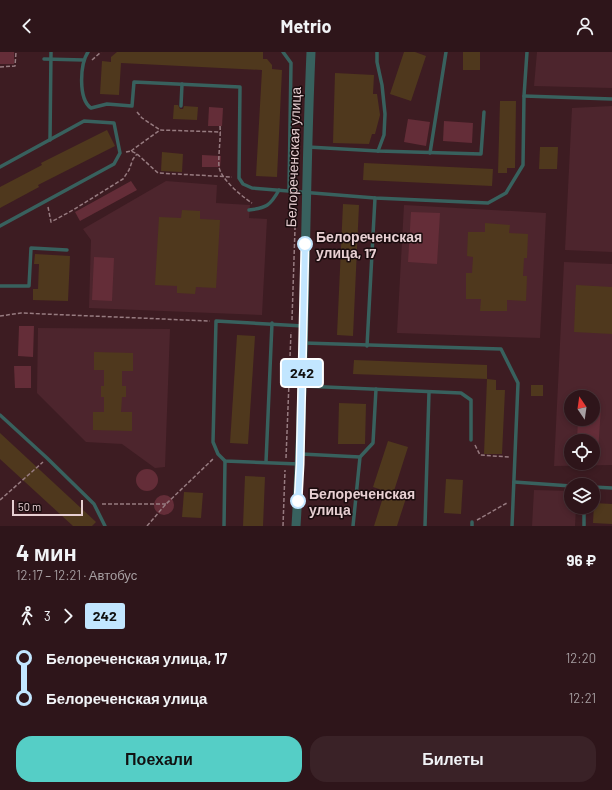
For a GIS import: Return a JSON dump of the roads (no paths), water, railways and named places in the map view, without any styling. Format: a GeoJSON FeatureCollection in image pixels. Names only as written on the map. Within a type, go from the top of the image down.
{"type":"FeatureCollection","features":[{"type":"Feature","properties":{"kind":"street","name":"Белореченская улица"},"geometry":{"type":"LineString","coordinates":[[296,526],[300,459],[307,146],[311,52]]}},
{"type":"Feature","properties":{"kind":"lane"},"geometry":{"type":"LineString","coordinates":[[50,140],[51,52]]}},
{"type":"Feature","properties":{"kind":"lane"},"geometry":{"type":"LineString","coordinates":[[88,52],[81,72],[84,101],[91,108],[107,104],[132,106],[134,82],[240,87],[239,178],[243,184],[252,188],[375,198],[488,203],[506,193],[523,165],[524,96],[527,52]]}},
{"type":"Feature","properties":{"kind":"lane"},"geometry":{"type":"LineString","coordinates":[[284,52],[291,63],[288,191]]}},
{"type":"Feature","properties":{"kind":"lane"},"geometry":{"type":"LineString","coordinates":[[377,52],[377,62],[382,84],[385,114],[384,135],[378,151]]}},
{"type":"Feature","properties":{"kind":"lane"},"geometry":{"type":"LineString","coordinates":[[430,152],[446,52]]}},
{"type":"Feature","properties":{"kind":"lane"},"geometry":{"type":"LineString","coordinates":[[44,59],[84,60]]}},
{"type":"Feature","properties":{"kind":"lane"},"geometry":{"type":"LineString","coordinates":[[181,106],[182,84]]}},
{"type":"Feature","properties":{"kind":"lane"},"geometry":{"type":"LineString","coordinates":[[524,96],[612,99]]}},
{"type":"Feature","properties":{"kind":"lane"},"geometry":{"type":"LineString","coordinates":[[307,146],[378,151],[481,154],[484,112]]}},
{"type":"Feature","properties":{"kind":"lane"},"geometry":{"type":"LineString","coordinates":[[0,167],[84,121],[114,123],[120,153],[114,164],[0,226]]}},
{"type":"Feature","properties":{"kind":"lane"},"geometry":{"type":"LineString","coordinates":[[249,210],[263,208],[271,202],[279,190]]}},
{"type":"Feature","properties":{"kind":"lane"},"geometry":{"type":"LineString","coordinates":[[367,346],[375,198]]}},
{"type":"Feature","properties":{"kind":"lane"},"geometry":{"type":"LineString","coordinates":[[0,286],[29,286],[31,248],[67,250]]}},
{"type":"Feature","properties":{"kind":"lane"},"geometry":{"type":"LineString","coordinates":[[303,326],[272,323],[216,321],[213,442],[218,454],[225,461],[285,464],[300,459],[360,457]]}},
{"type":"Feature","properties":{"kind":"lane"},"geometry":{"type":"LineString","coordinates":[[266,462],[272,323]]}},
{"type":"Feature","properties":{"kind":"lane"},"geometry":{"type":"LineString","coordinates":[[302,343],[501,349],[518,383],[512,526]]}},
{"type":"Feature","properties":{"kind":"lane"},"geometry":{"type":"LineString","coordinates":[[302,386],[461,393],[471,400],[471,440]]}},
{"type":"Feature","properties":{"kind":"lane"},"geometry":{"type":"LineString","coordinates":[[354,526],[360,457],[373,443],[376,389]]}},
{"type":"Feature","properties":{"kind":"lane"},"geometry":{"type":"LineString","coordinates":[[425,526],[428,392]]}},
{"type":"Feature","properties":{"kind":"lane"},"geometry":{"type":"LineString","coordinates":[[0,415],[94,504],[105,526],[110,526]]}},
{"type":"Feature","properties":{"kind":"lane"},"geometry":{"type":"LineString","coordinates":[[224,526],[225,461]]}},
{"type":"Feature","properties":{"kind":"lane"},"geometry":{"type":"LineString","coordinates":[[514,482],[564,486]]}},
{"type":"Feature","properties":{"kind":"lane"},"geometry":{"type":"LineString","coordinates":[[600,487],[612,488]]}},
{"type":"Feature","properties":{"kind":"lane"},"geometry":{"type":"LineString","coordinates":[[584,514],[584,526]]}},
{"type":"Feature","properties":{"kind":"place","name":"Белореченская улица, 17"},"geometry":{"type":"Point","coordinates":[305,244]}},
{"type":"Feature","properties":{"kind":"place","name":"Белореченская улица"},"geometry":{"type":"Point","coordinates":[298,501]}}]}
